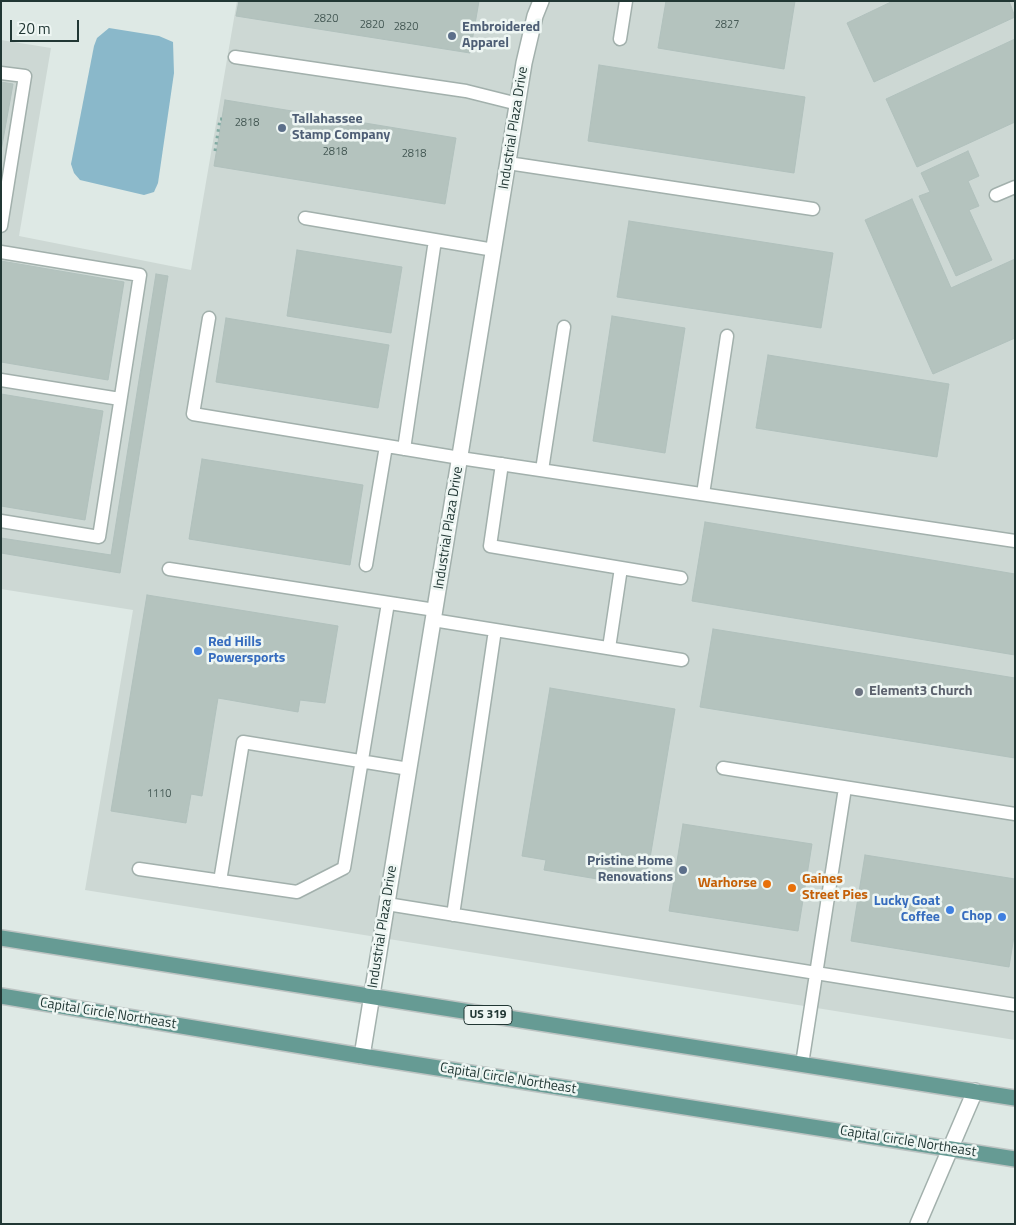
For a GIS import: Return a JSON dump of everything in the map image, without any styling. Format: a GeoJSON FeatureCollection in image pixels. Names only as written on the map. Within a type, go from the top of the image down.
{"type":"FeatureCollection","features":[{"type":"Feature","properties":{"kind":"main road","name":"US 319"},"geometry":{"type":"LineString","coordinates":[[1,938],[1015,1098]]}},
{"type":"Feature","properties":{"kind":"main road","name":"Capital Circle Northeast"},"geometry":{"type":"LineString","coordinates":[[1,996],[362,1056],[1015,1159]]}},
{"type":"Feature","properties":{"kind":"street","name":"Industrial Plaza Drive"},"geometry":{"type":"LineString","coordinates":[[362,1056],[518,104],[535,16],[542,1]]}},
{"type":"Feature","properties":{"kind":"street"},"geometry":{"type":"LineString","coordinates":[[918,1224],[975,1091]]}},
{"type":"Feature","properties":{"kind":"lane"},"geometry":{"type":"LineString","coordinates":[[620,39],[626,1]]}},
{"type":"Feature","properties":{"kind":"lane"},"geometry":{"type":"LineString","coordinates":[[235,57],[466,91],[518,104]]}},
{"type":"Feature","properties":{"kind":"lane"},"geometry":{"type":"LineString","coordinates":[[1,73],[25,76],[1,226]]}},
{"type":"Feature","properties":{"kind":"lane"},"geometry":{"type":"LineString","coordinates":[[508,163],[812,209]]}},
{"type":"Feature","properties":{"kind":"lane"},"geometry":{"type":"LineString","coordinates":[[996,195],[1015,187]]}},
{"type":"Feature","properties":{"kind":"lane"},"geometry":{"type":"LineString","coordinates":[[305,218],[494,250]]}},
{"type":"Feature","properties":{"kind":"lane"},"geometry":{"type":"LineString","coordinates":[[404,449],[435,240]]}},
{"type":"Feature","properties":{"kind":"lane"},"geometry":{"type":"LineString","coordinates":[[1,252],[140,275],[99,537],[1,521]]}},
{"type":"Feature","properties":{"kind":"lane"},"geometry":{"type":"LineString","coordinates":[[209,318],[193,414],[460,458],[1015,541]]}},
{"type":"Feature","properties":{"kind":"lane"},"geometry":{"type":"LineString","coordinates":[[542,470],[564,327]]}},
{"type":"Feature","properties":{"kind":"lane"},"geometry":{"type":"LineString","coordinates":[[703,494],[727,336]]}},
{"type":"Feature","properties":{"kind":"lane"},"geometry":{"type":"LineString","coordinates":[[1,380],[120,400]]}},
{"type":"Feature","properties":{"kind":"lane"},"geometry":{"type":"LineString","coordinates":[[366,565],[386,446]]}},
{"type":"Feature","properties":{"kind":"lane"},"geometry":{"type":"LineString","coordinates":[[502,464],[490,546],[682,578]]}},
{"type":"Feature","properties":{"kind":"lane"},"geometry":{"type":"LineString","coordinates":[[609,648],[621,568]]}},
{"type":"Feature","properties":{"kind":"lane"},"geometry":{"type":"LineString","coordinates":[[169,569],[388,603],[495,630],[682,660]]}},
{"type":"Feature","properties":{"kind":"lane"},"geometry":{"type":"LineString","coordinates":[[139,869],[297,892],[344,868],[388,603]]}},
{"type":"Feature","properties":{"kind":"lane"},"geometry":{"type":"LineString","coordinates":[[453,915],[495,630]]}},
{"type":"Feature","properties":{"kind":"lane"},"geometry":{"type":"LineString","coordinates":[[220,881],[244,742],[409,769]]}},
{"type":"Feature","properties":{"kind":"lane"},"geometry":{"type":"LineString","coordinates":[[723,768],[1015,814]]}},
{"type":"Feature","properties":{"kind":"lane"},"geometry":{"type":"LineString","coordinates":[[802,1064],[845,788]]}},
{"type":"Feature","properties":{"kind":"lane"},"geometry":{"type":"LineString","coordinates":[[387,904],[1015,1005]]}},
{"type":"Feature","properties":{"kind":"path"},"geometry":{"type":"LineString","coordinates":[[215,151],[220,119],[222,119]]}},
{"type":"Feature","properties":{"kind":"shaded area"},"geometry":{"type":"Polygon","coordinates":[[[237,1],[1015,1],[1015,1040],[85,890],[133,610],[1,589],[1,40],[51,48],[19,236],[191,270],[237,1]]]}},
{"type":"Feature","properties":{"kind":"water"},"geometry":{"type":"Polygon","coordinates":[[[109,28],[159,36],[173,42],[174,73],[158,183],[154,192],[144,195],[80,180],[74,173],[71,164],[94,46],[97,38],[109,28]]]}},
{"type":"Feature","properties":{"kind":"building"},"geometry":{"type":"Polygon","coordinates":[[[239,1],[479,1],[470,53],[236,16],[239,1]]]}},
{"type":"Feature","properties":{"kind":"building"},"geometry":{"type":"Polygon","coordinates":[[[666,1],[795,1],[784,69],[658,48],[666,1]]]}},
{"type":"Feature","properties":{"kind":"building"},"geometry":{"type":"Polygon","coordinates":[[[893,1],[1009,1],[1015,17],[874,82],[847,23],[893,1]]]}},
{"type":"Feature","properties":{"kind":"building"},"geometry":{"type":"Polygon","coordinates":[[[1015,39],[1015,122],[917,167],[886,99],[1015,39]]]}},
{"type":"Feature","properties":{"kind":"building"},"geometry":{"type":"Polygon","coordinates":[[[599,65],[805,97],[794,173],[588,141],[599,65]]]}},
{"type":"Feature","properties":{"kind":"building"},"geometry":{"type":"Polygon","coordinates":[[[1,82],[13,84],[1,151],[1,82]]]}},
{"type":"Feature","properties":{"kind":"building"},"geometry":{"type":"Polygon","coordinates":[[[225,100],[456,138],[445,204],[214,166],[225,100]]]}},
{"type":"Feature","properties":{"kind":"building"},"geometry":{"type":"Polygon","coordinates":[[[968,151],[979,176],[968,181],[979,206],[969,210],[992,260],[956,276],[919,196],[930,192],[921,173],[968,151]]]}},
{"type":"Feature","properties":{"kind":"building"},"geometry":{"type":"Polygon","coordinates":[[[912,199],[951,288],[1015,259],[1015,338],[933,374],[865,220],[912,199]]]}},
{"type":"Feature","properties":{"kind":"building"},"geometry":{"type":"Polygon","coordinates":[[[629,221],[833,253],[821,328],[617,297],[629,221]]]}},
{"type":"Feature","properties":{"kind":"building"},"geometry":{"type":"Polygon","coordinates":[[[297,250],[402,267],[391,333],[287,316],[297,250]]]}},
{"type":"Feature","properties":{"kind":"building"},"geometry":{"type":"Polygon","coordinates":[[[1,261],[124,282],[108,380],[1,362],[1,261]]]}},
{"type":"Feature","properties":{"kind":"building"},"geometry":{"type":"Polygon","coordinates":[[[156,274],[168,276],[120,573],[1,553],[1,538],[111,555],[156,274]]]}},
{"type":"Feature","properties":{"kind":"building"},"geometry":{"type":"Polygon","coordinates":[[[612,316],[685,328],[665,453],[593,441],[612,316]]]}},
{"type":"Feature","properties":{"kind":"building"},"geometry":{"type":"Polygon","coordinates":[[[226,318],[389,345],[378,408],[216,382],[226,318]]]}},
{"type":"Feature","properties":{"kind":"building"},"geometry":{"type":"Polygon","coordinates":[[[768,355],[949,384],[937,457],[756,428],[768,355]]]}},
{"type":"Feature","properties":{"kind":"building"},"geometry":{"type":"Polygon","coordinates":[[[1,394],[103,411],[85,520],[1,506],[1,394]]]}},
{"type":"Feature","properties":{"kind":"building"},"geometry":{"type":"Polygon","coordinates":[[[202,459],[363,485],[350,565],[189,539],[202,459]]]}},
{"type":"Feature","properties":{"kind":"building"},"geometry":{"type":"Polygon","coordinates":[[[705,522],[1015,574],[1015,655],[692,601],[705,522]]]}},
{"type":"Feature","properties":{"kind":"building"},"geometry":{"type":"Polygon","coordinates":[[[147,595],[338,626],[325,703],[300,700],[298,712],[218,698],[202,796],[191,794],[186,823],[111,811],[147,595]]]}},
{"type":"Feature","properties":{"kind":"building","name":"Element3 Church"},"geometry":{"type":"Polygon","coordinates":[[[713,629],[1015,678],[1015,758],[700,707],[713,629]]]}},
{"type":"Feature","properties":{"kind":"building"},"geometry":{"type":"Polygon","coordinates":[[[550,688],[675,709],[647,876],[623,872],[621,883],[544,870],[546,860],[522,856],[550,688]]]}},
{"type":"Feature","properties":{"kind":"building"},"geometry":{"type":"Polygon","coordinates":[[[683,824],[812,844],[798,931],[669,911],[683,824]]]}},
{"type":"Feature","properties":{"kind":"building"},"geometry":{"type":"Polygon","coordinates":[[[865,855],[1015,879],[1015,930],[1009,967],[851,941],[865,855]]]}},
{"type":"Feature","properties":{"kind":"place","name":"Embroidered Apparel"},"geometry":{"type":"Point","coordinates":[452,36]}},
{"type":"Feature","properties":{"kind":"place","name":"Tallahassee Stamp Company"},"geometry":{"type":"Point","coordinates":[282,128]}},
{"type":"Feature","properties":{"kind":"place","name":"Red Hills Powersports"},"geometry":{"type":"Point","coordinates":[198,651]}},
{"type":"Feature","properties":{"kind":"place","name":"Element3 Church"},"geometry":{"type":"Point","coordinates":[859,692]}},
{"type":"Feature","properties":{"kind":"place","name":"Pristine Home Renovations"},"geometry":{"type":"Point","coordinates":[683,870]}},
{"type":"Feature","properties":{"kind":"place","name":"Warhorse"},"geometry":{"type":"Point","coordinates":[767,884]}},
{"type":"Feature","properties":{"kind":"place","name":"Gaines Street Pies"},"geometry":{"type":"Point","coordinates":[792,888]}},
{"type":"Feature","properties":{"kind":"place","name":"Lucky Goat Coffee"},"geometry":{"type":"Point","coordinates":[950,910]}},
{"type":"Feature","properties":{"kind":"place","name":"Chop"},"geometry":{"type":"Point","coordinates":[1002,917]}}]}
